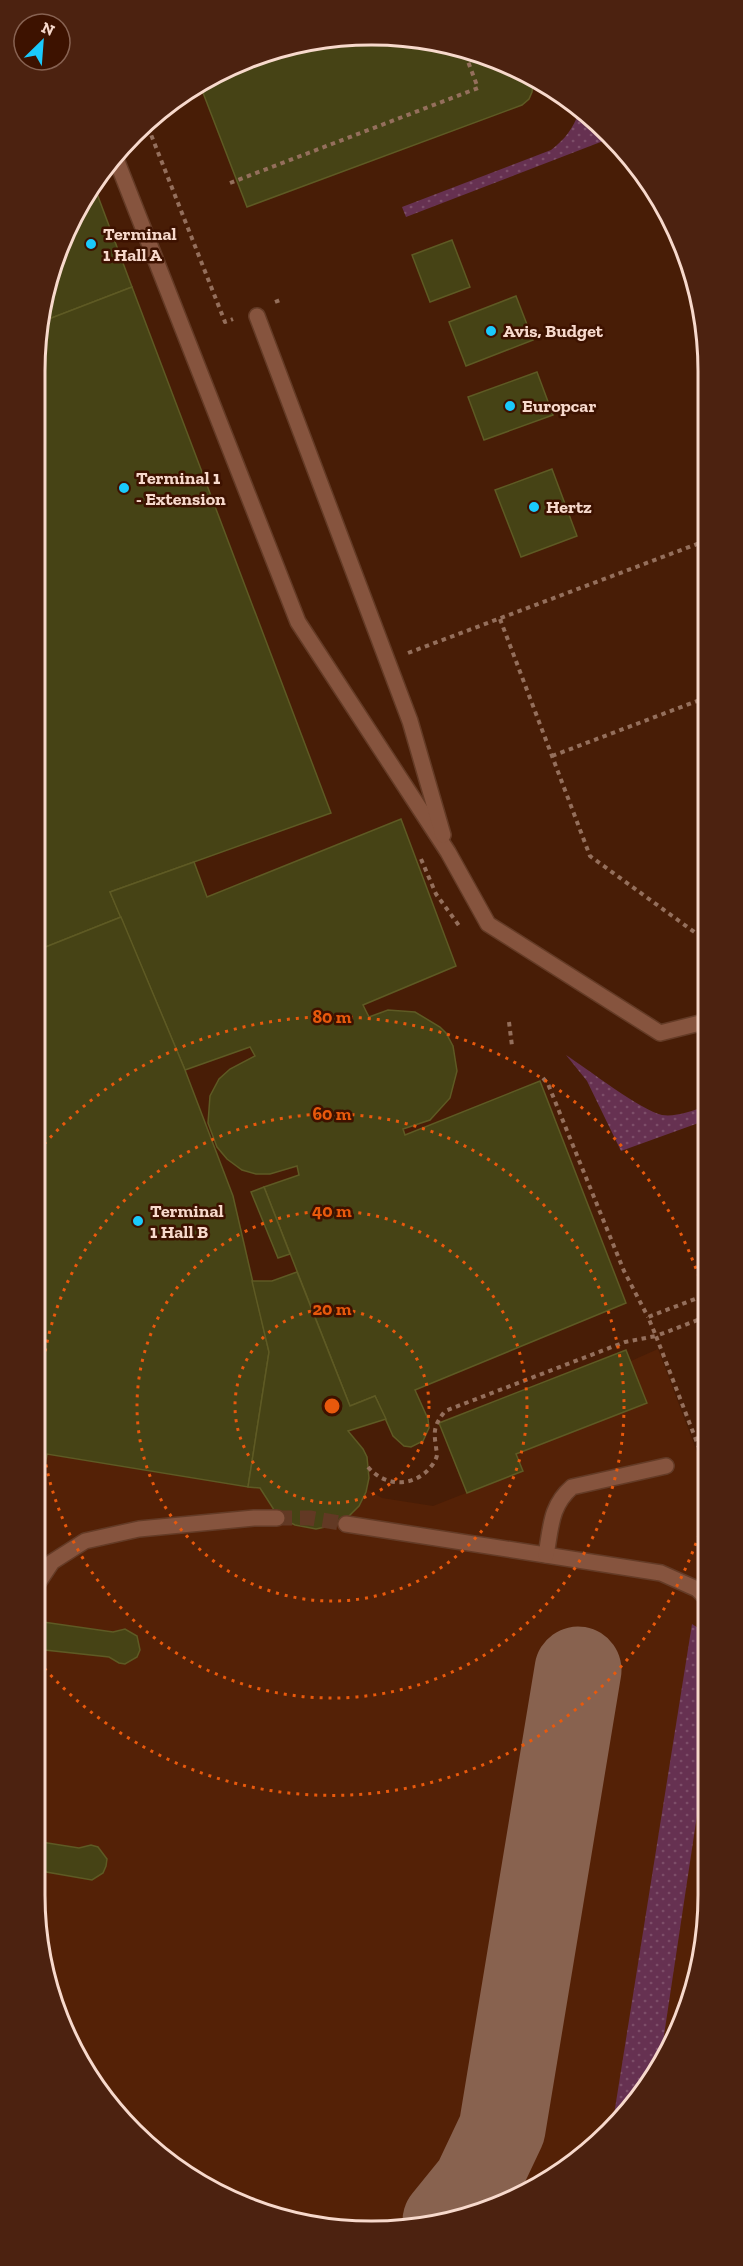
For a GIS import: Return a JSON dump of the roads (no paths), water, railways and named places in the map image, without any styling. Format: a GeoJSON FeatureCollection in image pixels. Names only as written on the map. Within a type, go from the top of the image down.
{"type":"FeatureCollection","features":[{"type":"Feature","properties":{"kind":"street"},"geometry":{"type":"LineString","coordinates":[[118,165],[298,622],[447,852],[488,924],[660,1033],[698,1024]]}},
{"type":"Feature","properties":{"kind":"street"},"geometry":{"type":"LineString","coordinates":[[257,316],[410,721],[447,852]]}},
{"type":"Feature","properties":{"kind":"street"},"geometry":{"type":"LineString","coordinates":[[546,1555],[555,1508],[561,1496],[572,1487],[666,1466]]}},
{"type":"Feature","properties":{"kind":"street"},"geometry":{"type":"LineString","coordinates":[[45,1572],[52,1562],[85,1541],[139,1529],[254,1518],[277,1518]]}},
{"type":"Feature","properties":{"kind":"street"},"geometry":{"type":"LineString","coordinates":[[346,1524],[662,1574],[698,1590]]}},
{"type":"Feature","properties":{"kind":"tunnel"},"geometry":{"type":"LineString","coordinates":[[277,1518],[310,1518],[346,1524]]}},
{"type":"Feature","properties":{"kind":"place","name":"Terminal 1 Hall A"},"geometry":{"type":"Point","coordinates":[91,244]}},
{"type":"Feature","properties":{"kind":"place","name":"Avis, Budget"},"geometry":{"type":"Point","coordinates":[491,331]}},
{"type":"Feature","properties":{"kind":"place","name":"Europcar"},"geometry":{"type":"Point","coordinates":[510,406]}},
{"type":"Feature","properties":{"kind":"place","name":"Terminal 1 - Extension"},"geometry":{"type":"Point","coordinates":[124,488]}},
{"type":"Feature","properties":{"kind":"place","name":"Hertz"},"geometry":{"type":"Point","coordinates":[534,507]}},
{"type":"Feature","properties":{"kind":"place","name":"Terminal 1 Hall B"},"geometry":{"type":"Point","coordinates":[138,1221]}}]}
